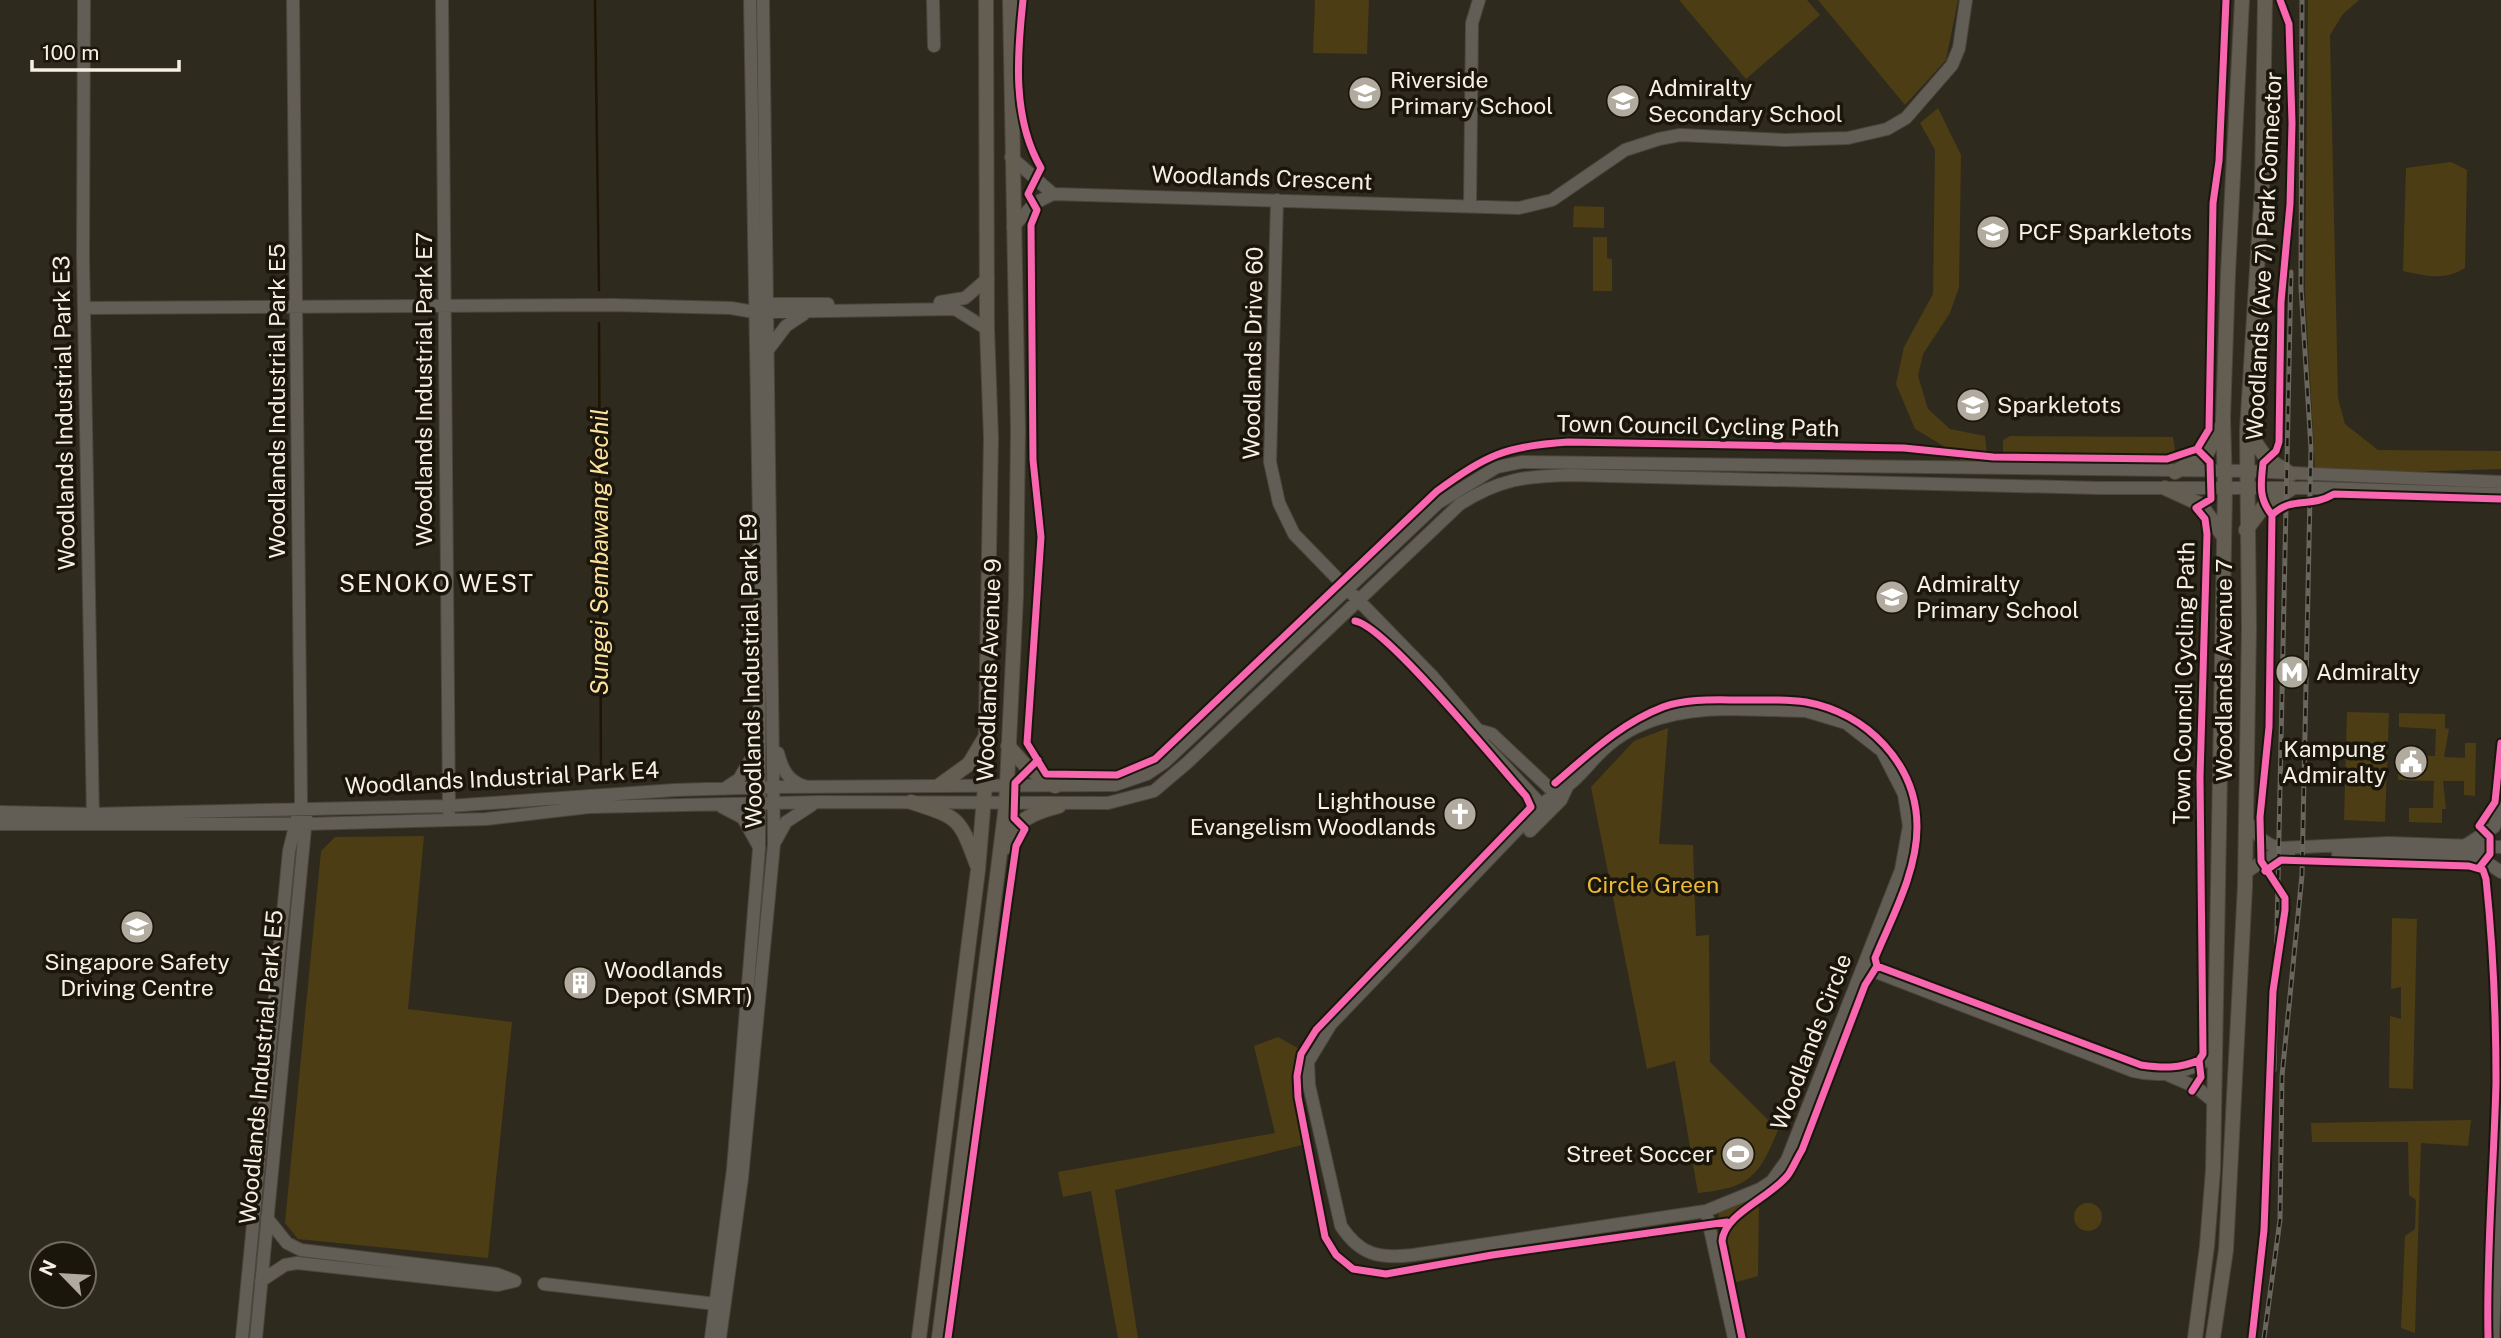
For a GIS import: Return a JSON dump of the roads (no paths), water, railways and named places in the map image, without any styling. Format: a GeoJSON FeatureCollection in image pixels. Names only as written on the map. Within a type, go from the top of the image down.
{"type":"FeatureCollection","features":[{"type":"Feature","properties":{"kind":"main road","name":"Woodlands Avenue 9"},"geometry":{"type":"LineString","coordinates":[[919,1338],[978,870],[985,786],[991,438],[987,329],[986,0]]}},
{"type":"Feature","properties":{"kind":"main road","name":"Woodlands Avenue 9"},"geometry":{"type":"LineString","coordinates":[[939,1338],[999,869],[1007,787],[1016,596],[1018,429],[1010,0]]}},
{"type":"Feature","properties":{"kind":"main road","name":"Woodlands Avenue 7"},"geometry":{"type":"LineString","coordinates":[[2195,1338],[2207,1246],[2213,1170],[2225,489],[2223,418],[2242,0]]}},
{"type":"Feature","properties":{"kind":"main road","name":"Woodlands Avenue 7"},"geometry":{"type":"LineString","coordinates":[[2213,1338],[2226,1250],[2245,873],[2247,431],[2262,188],[2265,0]]}},
{"type":"Feature","properties":{"kind":"main road"},"geometry":{"type":"LineString","coordinates":[[2175,472],[2207,453],[2214,443],[2223,418]]}},
{"type":"Feature","properties":{"kind":"main road"},"geometry":{"type":"LineString","coordinates":[[2246,530],[2264,506],[2292,481],[2267,459],[2247,431]]}},
{"type":"Feature","properties":{"kind":"main road"},"geometry":{"type":"LineString","coordinates":[[2165,488],[2200,504],[2224,537]]}},
{"type":"Feature","properties":{"kind":"main road"},"geometry":{"type":"LineString","coordinates":[[940,785],[969,764],[985,735]]}},
{"type":"Feature","properties":{"kind":"main road"},"geometry":{"type":"LineString","coordinates":[[1008,746],[1027,767],[1055,786]]}},
{"type":"Feature","properties":{"kind":"main road"},"geometry":{"type":"LineString","coordinates":[[911,802],[956,818],[963,827],[978,870]]}},
{"type":"Feature","properties":{"kind":"main road"},"geometry":{"type":"LineString","coordinates":[[999,869],[1017,824],[1027,816],[1059,806]]}},
{"type":"Feature","properties":{"kind":"main road"},"geometry":{"type":"LineString","coordinates":[[2213,1170],[2231,1170]]}},
{"type":"Feature","properties":{"kind":"street","name":"Woodlands Industrial Park E3"},"geometry":{"type":"LineString","coordinates":[[84,0],[84,308],[93,819]]}},
{"type":"Feature","properties":{"kind":"street","name":"Woodlands Industrial Park E5"},"geometry":{"type":"LineString","coordinates":[[242,1338],[301,806],[293,0]]}},
{"type":"Feature","properties":{"kind":"street","name":"Woodlands Industrial Park E7"},"geometry":{"type":"LineString","coordinates":[[442,0],[449,813]]}},
{"type":"Feature","properties":{"kind":"street","name":"Woodlands Industrial Park E9"},"geometry":{"type":"LineString","coordinates":[[711,1338],[774,845],[767,352],[760,308],[750,0]]}},
{"type":"Feature","properties":{"kind":"street","name":"Woodlands Industrial Park E9"},"geometry":{"type":"LineString","coordinates":[[720,1338],[743,1178],[758,958],[761,788],[760,308],[763,0]]}},
{"type":"Feature","properties":{"kind":"street"},"geometry":{"type":"LineString","coordinates":[[933,0],[934,46]]}},
{"type":"Feature","properties":{"kind":"street"},"geometry":{"type":"LineString","coordinates":[[1470,205],[1472,23],[1479,0]]}},
{"type":"Feature","properties":{"kind":"street","name":"Woodlands Crescent"},"geometry":{"type":"LineString","coordinates":[[1053,194],[1519,208],[1552,200],[1625,150],[1679,135],[1785,140],[1848,138],[1887,129],[1906,118],[1952,65],[1959,48],[1966,0]]}},
{"type":"Feature","properties":{"kind":"street"},"geometry":{"type":"LineString","coordinates":[[1011,157],[1053,194],[1035,203],[1013,228]]}},
{"type":"Feature","properties":{"kind":"street","name":"Woodlands Drive 60"},"geometry":{"type":"LineString","coordinates":[[1277,200],[1270,463],[1274,487],[1294,534],[1433,677],[1478,730]]}},
{"type":"Feature","properties":{"kind":"street"},"geometry":{"type":"LineString","coordinates":[[84,308],[586,305],[760,308],[952,302],[971,294],[988,278]]}},
{"type":"Feature","properties":{"kind":"street"},"geometry":{"type":"LineString","coordinates":[[760,308],[807,312],[955,309],[987,329]]}},
{"type":"Feature","properties":{"kind":"street"},"geometry":{"type":"LineString","coordinates":[[767,352],[786,327],[807,312]]}},
{"type":"Feature","properties":{"kind":"street","name":"Woodlands Industrial Park E4"},"geometry":{"type":"LineString","coordinates":[[0,824],[193,817],[301,806],[449,813],[775,787],[1115,785],[1147,775],[1455,490],[1497,467],[1522,462],[2247,471],[2292,481]]}},
{"type":"Feature","properties":{"kind":"street","name":"Woodlands Industrial Park E4"},"geometry":{"type":"LineString","coordinates":[[449,813],[485,819],[589,807],[819,802],[1059,806],[1108,803],[1154,791],[1359,602],[1460,504],[1498,483],[1517,478],[1571,475],[2225,489],[2292,481]]}},
{"type":"Feature","properties":{"kind":"street"},"geometry":{"type":"LineString","coordinates":[[2292,481],[2501,482]]}},
{"type":"Feature","properties":{"kind":"street"},"geometry":{"type":"LineString","coordinates":[[2292,481],[2501,494]]}},
{"type":"Feature","properties":{"kind":"street","name":"Woodlands Circle"},"geometry":{"type":"LineString","coordinates":[[1687,710],[1805,710],[1846,723],[1882,751],[1905,794],[1909,825],[1901,870],[1805,1121],[1780,1172],[1753,1194],[1706,1211],[1403,1256],[1376,1257],[1351,1241],[1340,1226],[1309,1086],[1308,1062],[1331,1024],[1558,796],[1623,734],[1657,718],[1687,710]]}},
{"type":"Feature","properties":{"kind":"street"},"geometry":{"type":"LineString","coordinates":[[1478,730],[1492,734],[1558,796]]}},
{"type":"Feature","properties":{"kind":"street"},"geometry":{"type":"LineString","coordinates":[[1478,730],[1483,743],[1545,809]]}},
{"type":"Feature","properties":{"kind":"street"},"geometry":{"type":"LineString","coordinates":[[773,733],[782,767],[793,782],[809,787]]}},
{"type":"Feature","properties":{"kind":"street"},"geometry":{"type":"LineString","coordinates":[[724,789],[739,779],[759,744]]}},
{"type":"Feature","properties":{"kind":"street"},"geometry":{"type":"LineString","coordinates":[[774,845],[786,822],[819,802]]}},
{"type":"Feature","properties":{"kind":"street"},"geometry":{"type":"LineString","coordinates":[[715,805],[743,818],[759,849]]}},
{"type":"Feature","properties":{"kind":"street"},"geometry":{"type":"LineString","coordinates":[[342,822],[343,808]]}},
{"type":"Feature","properties":{"kind":"street"},"geometry":{"type":"LineString","coordinates":[[2466,845],[2494,827],[2501,808]]}},
{"type":"Feature","properties":{"kind":"street"},"geometry":{"type":"LineString","coordinates":[[263,809],[263,824]]}},
{"type":"Feature","properties":{"kind":"street","name":"Woodlands Industrial Park E4"},"geometry":{"type":"LineString","coordinates":[[0,812],[93,819]]}},
{"type":"Feature","properties":{"kind":"street","name":"Woodlands Industrial Park E4"},"geometry":{"type":"LineString","coordinates":[[193,817],[263,824],[299,824],[342,822],[407,813]]}},
{"type":"Feature","properties":{"kind":"street"},"geometry":{"type":"LineString","coordinates":[[2247,821],[2261,840],[2270,846],[2281,848],[2389,843],[2501,847]]}},
{"type":"Feature","properties":{"kind":"street","name":"Woodlands Industrial Park E5"},"geometry":{"type":"LineString","coordinates":[[256,1338],[299,824]]}},
{"type":"Feature","properties":{"kind":"street"},"geometry":{"type":"LineString","coordinates":[[2245,873],[2269,857],[2314,854],[2479,857],[2501,872]]}},
{"type":"Feature","properties":{"kind":"street"},"geometry":{"type":"LineString","coordinates":[[1863,967],[2109,1063],[2144,1074],[2168,1074],[2201,1065],[2213,1057]]}},
{"type":"Feature","properties":{"kind":"street"},"geometry":{"type":"LineString","coordinates":[[2168,1074],[2196,1087],[2213,1101]]}},
{"type":"Feature","properties":{"kind":"street"},"geometry":{"type":"LineString","coordinates":[[2493,1338],[2501,1110]]}},
{"type":"Feature","properties":{"kind":"street"},"geometry":{"type":"LineString","coordinates":[[1706,1211],[1734,1338]]}},
{"type":"Feature","properties":{"kind":"street"},"geometry":{"type":"LineString","coordinates":[[261,1281],[285,1265],[297,1263],[498,1285],[515,1281],[497,1274],[301,1250],[287,1243],[267,1218]]}},
{"type":"Feature","properties":{"kind":"street"},"geometry":{"type":"LineString","coordinates":[[544,1284],[716,1304]]}},
{"type":"Feature","properties":{"kind":"waterway","name":"Sungei Sembawang Kechil"},"geometry":{"type":"LineString","coordinates":[[595,0],[599,290]]}},
{"type":"Feature","properties":{"kind":"waterway","name":"Sungei Sembawang Kechil"},"geometry":{"type":"LineString","coordinates":[[599,323],[601,780]]}},
{"type":"Feature","properties":{"kind":"railway"},"geometry":{"type":"LineString","coordinates":[[2264,1338],[2280,1220],[2282,1076],[2302,875],[2311,448],[2301,287],[2302,0]]}},
{"type":"Feature","properties":{"kind":"railway"},"geometry":{"type":"LineString","coordinates":[[2274,1070],[2291,272]]}},
{"type":"Feature","properties":{"kind":"place","name":"Riverside Primary School"},"geometry":{"type":"Point","coordinates":[1365,93]}},
{"type":"Feature","properties":{"kind":"place","name":"Admiralty Secondary School"},"geometry":{"type":"Point","coordinates":[1623,101]}},
{"type":"Feature","properties":{"kind":"place","name":"PCF Sparkletots"},"geometry":{"type":"Point","coordinates":[1993,232]}},
{"type":"Feature","properties":{"kind":"place","name":"Sparkletots"},"geometry":{"type":"Point","coordinates":[1973,405]}},
{"type":"Feature","properties":{"kind":"place","name":"Admiralty Primary School"},"geometry":{"type":"Point","coordinates":[1892,597]}},
{"type":"Feature","properties":{"kind":"place","name":"Admiralty"},"geometry":{"type":"Point","coordinates":[2292,672]}},
{"type":"Feature","properties":{"kind":"place","name":"Kampung Admiralty"},"geometry":{"type":"Point","coordinates":[2411,762]}},
{"type":"Feature","properties":{"kind":"place","name":"Lighthouse Evangelism Woodlands"},"geometry":{"type":"Point","coordinates":[1460,814]}},
{"type":"Feature","properties":{"kind":"place","name":"Singapore Safety Driving Centre"},"geometry":{"type":"Point","coordinates":[137,927]}},
{"type":"Feature","properties":{"kind":"place","name":"Woodlands Depot (SMRT)"},"geometry":{"type":"Point","coordinates":[580,983]}},
{"type":"Feature","properties":{"kind":"place","name":"Street Soccer"},"geometry":{"type":"Point","coordinates":[1738,1154]}},
{"type":"Feature","properties":{"kind":"district","name":"SENOKO WEST"},"geometry":{"type":"Point","coordinates":[437,584]}},
{"type":"Feature","properties":{"kind":"park label","name":"Circle Green"},"geometry":{"type":"Point","coordinates":[1653,885]}}]}
